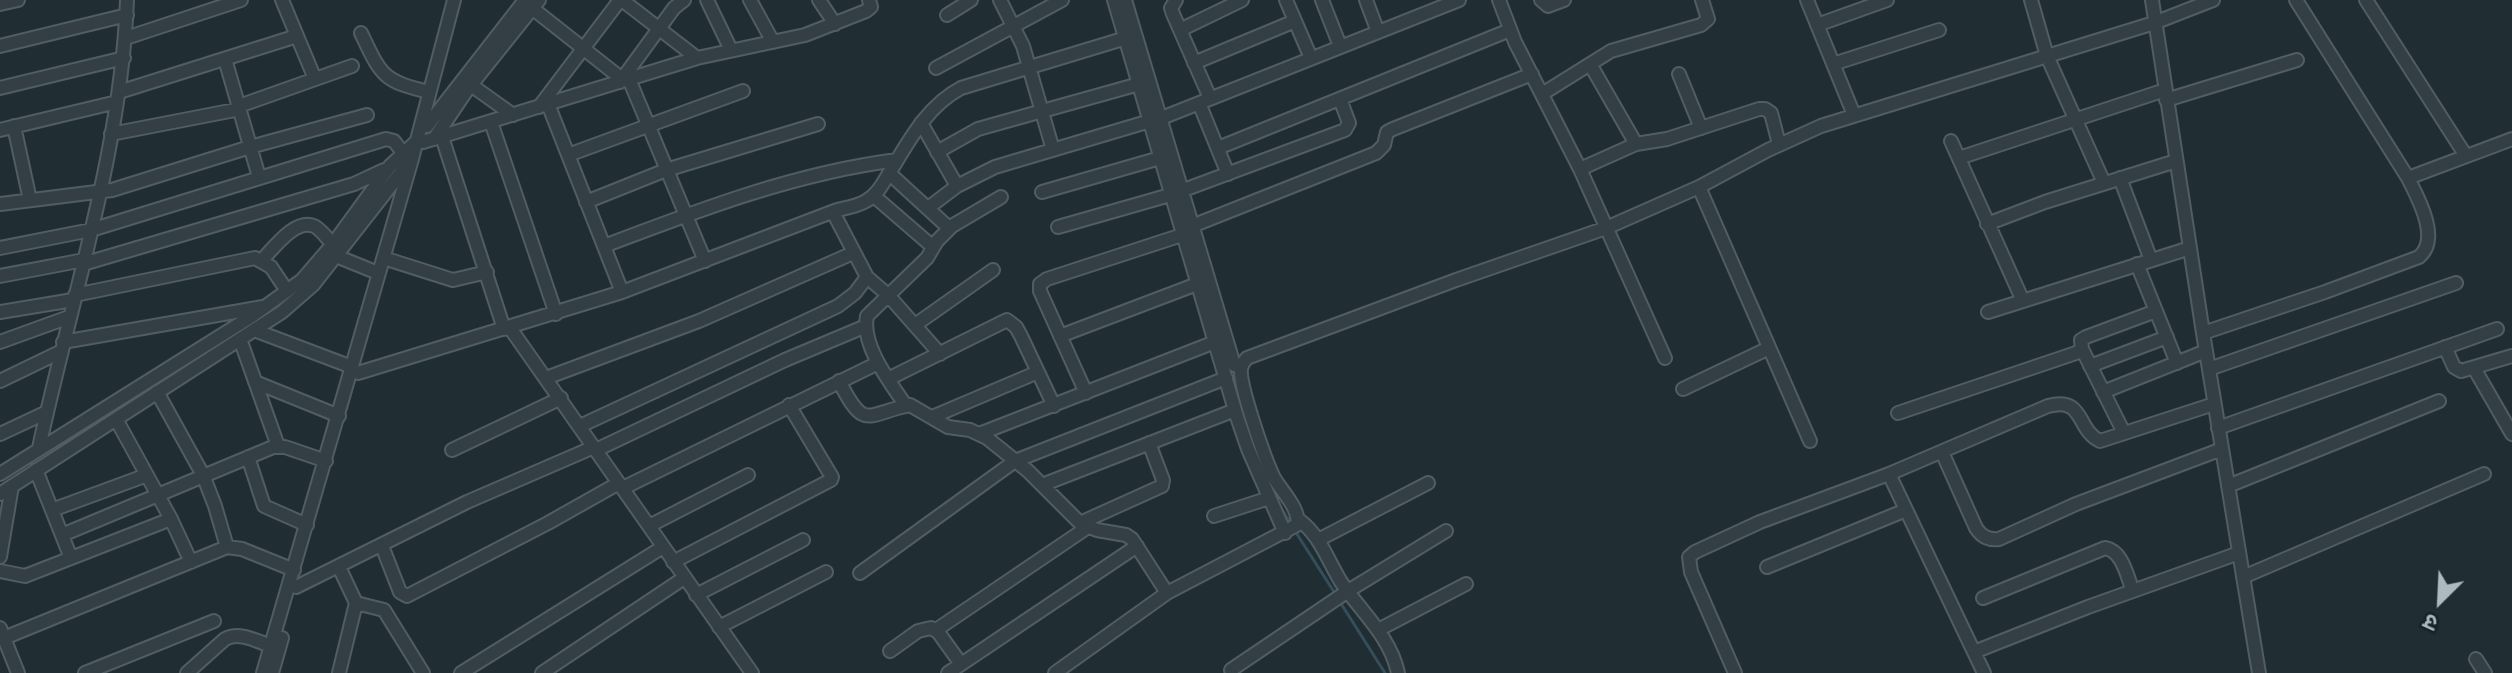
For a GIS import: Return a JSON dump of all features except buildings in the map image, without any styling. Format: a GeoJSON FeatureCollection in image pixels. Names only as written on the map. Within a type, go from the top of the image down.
{"type":"FeatureCollection","features":[{"type":"Feature","properties":{"kind":"street"},"geometry":{"type":"LineString","coordinates":[[0,4],[18,0]]}},
{"type":"Feature","properties":{"kind":"street"},"geometry":{"type":"LineString","coordinates":[[39,448],[100,191],[124,58],[127,0]]}},
{"type":"Feature","properties":{"kind":"street"},"geometry":{"type":"LineString","coordinates":[[126,38],[241,0]]}},
{"type":"Feature","properties":{"kind":"street"},"geometry":{"type":"LineString","coordinates":[[282,0],[315,79]]}},
{"type":"Feature","properties":{"kind":"street"},"geometry":{"type":"LineString","coordinates":[[263,673],[339,416],[429,140],[429,92],[454,0]]}},
{"type":"Feature","properties":{"kind":"street"},"geometry":{"type":"LineString","coordinates":[[462,0],[427,126],[429,140],[487,272],[507,328],[561,398],[752,673]]}},
{"type":"Feature","properties":{"kind":"street"},"geometry":{"type":"LineString","coordinates":[[543,106],[621,0],[697,58]]}},
{"type":"Feature","properties":{"kind":"street"},"geometry":{"type":"LineString","coordinates":[[707,0],[731,50]]}},
{"type":"Feature","properties":{"kind":"street"},"geometry":{"type":"LineString","coordinates":[[750,0],[773,42]]}},
{"type":"Feature","properties":{"kind":"street"},"geometry":{"type":"LineString","coordinates":[[819,0],[835,24]]}},
{"type":"Feature","properties":{"kind":"street"},"geometry":{"type":"LineString","coordinates":[[429,140],[697,58],[805,35],[870,9],[869,0]]}},
{"type":"Feature","properties":{"kind":"street"},"geometry":{"type":"LineString","coordinates":[[947,15],[971,0]]}},
{"type":"Feature","properties":{"kind":"street"},"geometry":{"type":"LineString","coordinates":[[1000,0],[1015,26],[1030,68],[1053,150]]}},
{"type":"Feature","properties":{"kind":"street"},"geometry":{"type":"LineString","coordinates":[[936,68],[1062,0]]}},
{"type":"Feature","properties":{"kind":"street"},"geometry":{"type":"LineString","coordinates":[[1114,0],[1139,84],[1154,120],[1160,158],[1176,193]]}},
{"type":"Feature","properties":{"kind":"street"},"geometry":{"type":"LineString","coordinates":[[1125,0],[1154,120],[1230,368],[1235,410],[1269,498],[1292,527]]}},
{"type":"Feature","properties":{"kind":"street"},"geometry":{"type":"LineString","coordinates":[[1176,0],[1171,8],[1194,63],[1228,174]]}},
{"type":"Feature","properties":{"kind":"street"},"geometry":{"type":"LineString","coordinates":[[1180,30],[1242,0]]}},
{"type":"Feature","properties":{"kind":"street"},"geometry":{"type":"LineString","coordinates":[[1286,0],[1311,58]]}},
{"type":"Feature","properties":{"kind":"street"},"geometry":{"type":"LineString","coordinates":[[1322,0],[1340,46]]}},
{"type":"Feature","properties":{"kind":"street"},"geometry":{"type":"LineString","coordinates":[[1366,0],[1378,32]]}},
{"type":"Feature","properties":{"kind":"street"},"geometry":{"type":"LineString","coordinates":[[928,208],[957,186],[995,167],[1154,120],[1459,0]]}},
{"type":"Feature","properties":{"kind":"street"},"geometry":{"type":"LineString","coordinates":[[1499,0],[1510,30],[1580,169],[1665,358]]}},
{"type":"Feature","properties":{"kind":"street"},"geometry":{"type":"LineString","coordinates":[[1541,0],[1548,6],[1564,0]]}},
{"type":"Feature","properties":{"kind":"street"},"geometry":{"type":"LineString","coordinates":[[1542,94],[1611,51],[1701,25],[1708,19],[1702,0]]}},
{"type":"Feature","properties":{"kind":"street"},"geometry":{"type":"LineString","coordinates":[[1807,0],[1854,115]]}},
{"type":"Feature","properties":{"kind":"street"},"geometry":{"type":"LineString","coordinates":[[1817,25],[1887,0]]}},
{"type":"Feature","properties":{"kind":"street"},"geometry":{"type":"LineString","coordinates":[[2031,0],[2047,56],[2104,183]]}},
{"type":"Feature","properties":{"kind":"street"},"geometry":{"type":"LineString","coordinates":[[2152,0],[2259,673]]}},
{"type":"Feature","properties":{"kind":"street"},"geometry":{"type":"LineString","coordinates":[[860,573],[1015,461],[1230,368],[1258,352],[1606,228],[1699,187],[1779,144],[1821,126],[2154,23],[2213,0]]}},
{"type":"Feature","properties":{"kind":"street"},"geometry":{"type":"LineString","coordinates":[[2203,333],[2419,257],[2427,247],[2422,208],[2408,178],[2296,0]]}},
{"type":"Feature","properties":{"kind":"street"},"geometry":{"type":"LineString","coordinates":[[2366,0],[2466,156]]}},
{"type":"Feature","properties":{"kind":"street"},"geometry":{"type":"LineString","coordinates":[[624,80],[680,1]]}},
{"type":"Feature","properties":{"kind":"street"},"geometry":{"type":"LineString","coordinates":[[427,126],[532,3]]}},
{"type":"Feature","properties":{"kind":"street"},"geometry":{"type":"LineString","coordinates":[[532,3],[624,80],[648,126],[705,261]]}},
{"type":"Feature","properties":{"kind":"street"},"geometry":{"type":"LineString","coordinates":[[0,276],[84,262],[354,184],[390,166],[429,140],[532,3]]}},
{"type":"Feature","properties":{"kind":"street"},"geometry":{"type":"LineString","coordinates":[[0,46],[127,15]]}},
{"type":"Feature","properties":{"kind":"street"},"geometry":{"type":"LineString","coordinates":[[1194,63],[1295,21]]}},
{"type":"Feature","properties":{"kind":"street"},"geometry":{"type":"LineString","coordinates":[[1218,148],[1510,30]]}},
{"type":"Feature","properties":{"kind":"street"},"geometry":{"type":"LineString","coordinates":[[1833,64],[1939,30]]}},
{"type":"Feature","properties":{"kind":"street"},"geometry":{"type":"LineString","coordinates":[[361,33],[383,75],[398,84],[429,92]]}},
{"type":"Feature","properties":{"kind":"street"},"geometry":{"type":"LineString","coordinates":[[0,130],[118,97],[297,36]]}},
{"type":"Feature","properties":{"kind":"street"},"geometry":{"type":"LineString","coordinates":[[254,330],[355,370],[556,314],[622,292],[864,203],[874,196],[921,123],[944,99],[961,88],[1126,38]]}},
{"type":"Feature","properties":{"kind":"street"},"geometry":{"type":"LineString","coordinates":[[0,88],[124,58]]}},
{"type":"Feature","properties":{"kind":"street"},"geometry":{"type":"LineString","coordinates":[[225,59],[259,177]]}},
{"type":"Feature","properties":{"kind":"street"},"geometry":{"type":"LineString","coordinates":[[1959,158],[2075,120],[2297,60]]}},
{"type":"Feature","properties":{"kind":"street"},"geometry":{"type":"LineString","coordinates":[[1590,64],[1636,144]]}},
{"type":"Feature","properties":{"kind":"street"},"geometry":{"type":"LineString","coordinates":[[111,134],[239,108],[352,66]]}},
{"type":"Feature","properties":{"kind":"street"},"geometry":{"type":"LineString","coordinates":[[1086,393],[1040,291],[1043,281],[1187,231],[1376,153],[1384,145],[1387,132],[1532,74]]}},
{"type":"Feature","properties":{"kind":"street"},"geometry":{"type":"LineString","coordinates":[[1679,74],[1701,128]]}},
{"type":"Feature","properties":{"kind":"street"},"geometry":{"type":"LineString","coordinates":[[937,152],[978,129],[1139,84]]}},
{"type":"Feature","properties":{"kind":"street"},"geometry":{"type":"LineString","coordinates":[[471,85],[513,115]]}},
{"type":"Feature","properties":{"kind":"street"},"geometry":{"type":"LineString","coordinates":[[568,155],[743,91]]}},
{"type":"Feature","properties":{"kind":"street"},"geometry":{"type":"LineString","coordinates":[[1058,227],[1176,193],[1345,130],[1349,123],[1340,99]]}},
{"type":"Feature","properties":{"kind":"street"},"geometry":{"type":"LineString","coordinates":[[543,106],[568,155],[622,292]]}},
{"type":"Feature","properties":{"kind":"street"},"geometry":{"type":"LineString","coordinates":[[1580,169],[1636,144],[1667,139],[1765,109],[1771,113],[1779,144]]}},
{"type":"Feature","properties":{"kind":"street"},"geometry":{"type":"LineString","coordinates":[[0,204],[122,188],[250,147],[367,115]]}},
{"type":"Feature","properties":{"kind":"street"},"geometry":{"type":"LineString","coordinates":[[491,122],[556,314]]}},
{"type":"Feature","properties":{"kind":"street"},"geometry":{"type":"LineString","coordinates":[[921,123],[957,186]]}},
{"type":"Feature","properties":{"kind":"street"},"geometry":{"type":"LineString","coordinates":[[586,202],[666,170],[818,124]]}},
{"type":"Feature","properties":{"kind":"street"},"geometry":{"type":"LineString","coordinates":[[14,126],[30,200]]}},
{"type":"Feature","properties":{"kind":"street"},"geometry":{"type":"LineString","coordinates":[[0,248],[91,230],[386,139],[394,141],[408,156]]}},
{"type":"Feature","properties":{"kind":"street"},"geometry":{"type":"LineString","coordinates":[[2408,178],[2512,139]]}},
{"type":"Feature","properties":{"kind":"street"},"geometry":{"type":"LineString","coordinates":[[1951,141],[2023,301]]}},
{"type":"Feature","properties":{"kind":"street"},"geometry":{"type":"LineString","coordinates":[[0,474],[267,306],[302,280],[334,250],[408,156]]}},
{"type":"Feature","properties":{"kind":"street"},"geometry":{"type":"LineString","coordinates":[[272,673],[355,370],[408,156]]}},
{"type":"Feature","properties":{"kind":"street"},"geometry":{"type":"LineString","coordinates":[[1042,192],[1160,158]]}},
{"type":"Feature","properties":{"kind":"street"},"geometry":{"type":"LineString","coordinates":[[604,246],[755,191],[811,176],[897,160]]}},
{"type":"Feature","properties":{"kind":"street"},"geometry":{"type":"LineString","coordinates":[[1987,224],[2176,161]]}},
{"type":"Feature","properties":{"kind":"street"},"geometry":{"type":"LineString","coordinates":[[0,494],[297,300],[313,285],[390,166]]}},
{"type":"Feature","properties":{"kind":"street"},"geometry":{"type":"LineString","coordinates":[[889,173],[949,228]]}},
{"type":"Feature","properties":{"kind":"street"},"geometry":{"type":"LineString","coordinates":[[2120,178],[2151,260]]}},
{"type":"Feature","properties":{"kind":"street"},"geometry":{"type":"LineString","coordinates":[[1699,187],[1810,441]]}},
{"type":"Feature","properties":{"kind":"street"},"geometry":{"type":"LineString","coordinates":[[874,196],[933,247]]}},
{"type":"Feature","properties":{"kind":"street"},"geometry":{"type":"LineString","coordinates":[[906,406],[878,363],[866,326],[867,316],[927,258],[949,228],[1001,197]]}},
{"type":"Feature","properties":{"kind":"street"},"geometry":{"type":"LineString","coordinates":[[833,212],[867,277],[888,295],[940,354]]}},
{"type":"Feature","properties":{"kind":"street"},"geometry":{"type":"LineString","coordinates":[[262,260],[293,229],[312,225],[334,250],[378,273]]}},
{"type":"Feature","properties":{"kind":"street"},"geometry":{"type":"LineString","coordinates":[[1187,231],[1197,284],[1215,342],[1230,368],[1241,374],[1247,400],[1292,527]]}},
{"type":"Feature","properties":{"kind":"street"},"geometry":{"type":"LineString","coordinates":[[1988,312],[2190,248]]}},
{"type":"Feature","properties":{"kind":"street"},"geometry":{"type":"LineString","coordinates":[[546,378],[699,321],[853,253]]}},
{"type":"Feature","properties":{"kind":"street"},"geometry":{"type":"LineString","coordinates":[[0,312],[255,258],[271,267],[287,291]]}},
{"type":"Feature","properties":{"kind":"street"},"geometry":{"type":"LineString","coordinates":[[390,260],[453,280],[487,272]]}},
{"type":"Feature","properties":{"kind":"street"},"geometry":{"type":"LineString","coordinates":[[2137,264],[2177,363]]}},
{"type":"Feature","properties":{"kind":"street"},"geometry":{"type":"LineString","coordinates":[[915,325],[993,270]]}},
{"type":"Feature","properties":{"kind":"street"},"geometry":{"type":"LineString","coordinates":[[580,426],[838,306],[855,293],[867,277]]}},
{"type":"Feature","properties":{"kind":"street"},"geometry":{"type":"LineString","coordinates":[[2209,369],[2456,283]]}},
{"type":"Feature","properties":{"kind":"street"},"geometry":{"type":"LineString","coordinates":[[1060,336],[1197,284]]}},
{"type":"Feature","properties":{"kind":"street"},"geometry":{"type":"LineString","coordinates":[[0,381],[61,347],[267,306]]}},
{"type":"Feature","properties":{"kind":"street"},"geometry":{"type":"LineString","coordinates":[[2124,433],[2082,349],[2081,340],[2156,311]]}},
{"type":"Feature","properties":{"kind":"street"},"geometry":{"type":"LineString","coordinates":[[0,342],[69,317]]}},
{"type":"Feature","properties":{"kind":"street"},"geometry":{"type":"LineString","coordinates":[[888,379],[1007,320],[1016,327],[1054,406]]}},
{"type":"Feature","properties":{"kind":"street"},"geometry":{"type":"LineString","coordinates":[[296,587],[467,502],[866,326]]}},
{"type":"Feature","properties":{"kind":"street"},"geometry":{"type":"LineString","coordinates":[[2218,428],[2497,329]]}},
{"type":"Feature","properties":{"kind":"street"},"geometry":{"type":"LineString","coordinates":[[2090,366],[2167,337]]}},
{"type":"Feature","properties":{"kind":"street"},"geometry":{"type":"LineString","coordinates":[[240,339],[278,446]]}},
{"type":"Feature","properties":{"kind":"street"},"geometry":{"type":"LineString","coordinates":[[979,434],[1215,342]]}},
{"type":"Feature","properties":{"kind":"street"},"geometry":{"type":"LineString","coordinates":[[2445,347],[2457,369],[2465,371],[2512,356]]}},
{"type":"Feature","properties":{"kind":"street"},"geometry":{"type":"LineString","coordinates":[[1683,389],[1769,348]]}},
{"type":"Feature","properties":{"kind":"street"},"geometry":{"type":"LineString","coordinates":[[1898,413],[2082,349]]}},
{"type":"Feature","properties":{"kind":"street"},"geometry":{"type":"LineString","coordinates":[[2103,392],[2206,351]]}},
{"type":"Feature","properties":{"kind":"street"},"geometry":{"type":"LineString","coordinates":[[382,546],[400,592],[407,596],[621,486],[878,363]]}},
{"type":"Feature","properties":{"kind":"street"},"geometry":{"type":"LineString","coordinates":[[2474,368],[2512,434]]}},
{"type":"Feature","properties":{"kind":"street"},"geometry":{"type":"LineString","coordinates":[[932,417],[1038,372]]}},
{"type":"Feature","properties":{"kind":"street"},"geometry":{"type":"LineString","coordinates":[[839,381],[849,400],[863,415],[877,416],[906,406],[916,407],[950,428],[964,428],[979,434],[1015,461],[1084,525],[1126,535],[1137,546],[1167,593]]}},
{"type":"Feature","properties":{"kind":"street"},"geometry":{"type":"LineString","coordinates":[[255,382],[339,416]]}},
{"type":"Feature","properties":{"kind":"street"},"geometry":{"type":"LineString","coordinates":[[157,392],[203,475],[227,547]]}},
{"type":"Feature","properties":{"kind":"street"},"geometry":{"type":"LineString","coordinates":[[452,450],[561,398]]}},
{"type":"Feature","properties":{"kind":"street"},"geometry":{"type":"LineString","coordinates":[[2228,486],[2439,401]]}},
{"type":"Feature","properties":{"kind":"street"},"geometry":{"type":"LineString","coordinates":[[1735,673],[1691,572],[1689,561],[1692,554],[1760,522],[1889,474],[2057,403],[2074,409],[2088,432],[2097,440],[2214,404]]}},
{"type":"Feature","properties":{"kind":"street"},"geometry":{"type":"LineString","coordinates":[[673,562],[831,480],[825,462],[789,405]]}},
{"type":"Feature","properties":{"kind":"street"},"geometry":{"type":"LineString","coordinates":[[1042,485],[1235,410]]}},
{"type":"Feature","properties":{"kind":"street"},"geometry":{"type":"LineString","coordinates":[[0,434],[47,412]]}},
{"type":"Feature","properties":{"kind":"street"},"geometry":{"type":"LineString","coordinates":[[116,419],[191,562]]}},
{"type":"Feature","properties":{"kind":"street"},"geometry":{"type":"LineString","coordinates":[[936,630],[1084,525],[1162,486],[1163,480],[1149,443]]}},
{"type":"Feature","properties":{"kind":"street"},"geometry":{"type":"LineString","coordinates":[[62,535],[278,446],[326,461]]}},
{"type":"Feature","properties":{"kind":"street"},"geometry":{"type":"LineString","coordinates":[[1942,452],[1976,528],[1981,535],[1999,539],[2076,504],[2222,449]]}},
{"type":"Feature","properties":{"kind":"street"},"geometry":{"type":"LineString","coordinates":[[248,457],[264,506],[307,525]]}},
{"type":"Feature","properties":{"kind":"street"},"geometry":{"type":"LineString","coordinates":[[36,470],[71,558]]}},
{"type":"Feature","properties":{"kind":"street"},"geometry":{"type":"LineString","coordinates":[[1889,474],[1984,673]]}},
{"type":"Feature","properties":{"kind":"street"},"geometry":{"type":"LineString","coordinates":[[2243,577],[2484,474]]}},
{"type":"Feature","properties":{"kind":"street"},"geometry":{"type":"LineString","coordinates":[[52,510],[147,475]]}},
{"type":"Feature","properties":{"kind":"street"},"geometry":{"type":"LineString","coordinates":[[649,526],[748,475]]}},
{"type":"Feature","properties":{"kind":"street"},"geometry":{"type":"LineString","coordinates":[[1318,540],[1428,483]]}},
{"type":"Feature","properties":{"kind":"street"},"geometry":{"type":"LineString","coordinates":[[0,555],[12,486]]}},
{"type":"Feature","properties":{"kind":"street"},"geometry":{"type":"LineString","coordinates":[[1214,516],[1269,498]]}},
{"type":"Feature","properties":{"kind":"street"},"geometry":{"type":"LineString","coordinates":[[1767,567],[1906,510]]}},
{"type":"Feature","properties":{"kind":"street"},"geometry":{"type":"LineString","coordinates":[[0,571],[25,576],[171,519]]}},
{"type":"Feature","properties":{"kind":"street"},"geometry":{"type":"LineString","coordinates":[[1055,673],[1167,593],[1292,527],[1310,528],[1342,595],[1378,630],[1398,673]]}},
{"type":"Feature","properties":{"kind":"street"},"geometry":{"type":"LineString","coordinates":[[1231,670],[1342,595],[1446,531]]}},
{"type":"Feature","properties":{"kind":"street"},"geometry":{"type":"LineString","coordinates":[[696,595],[803,540]]}},
{"type":"Feature","properties":{"kind":"street"},"geometry":{"type":"LineString","coordinates":[[948,673],[1137,546]]}},
{"type":"Feature","properties":{"kind":"street"},"geometry":{"type":"LineString","coordinates":[[18,673],[2,633],[227,547],[255,553],[294,570]]}},
{"type":"Feature","properties":{"kind":"street"},"geometry":{"type":"LineString","coordinates":[[461,673],[663,547]]}},
{"type":"Feature","properties":{"kind":"street"},"geometry":{"type":"LineString","coordinates":[[1983,598],[2105,548],[2117,554],[2133,591]]}},
{"type":"Feature","properties":{"kind":"street"},"geometry":{"type":"LineString","coordinates":[[1974,652],[2239,553]]}},
{"type":"Feature","properties":{"kind":"street"},"geometry":{"type":"LineString","coordinates":[[339,567],[356,603],[339,673]]}},
{"type":"Feature","properties":{"kind":"street"},"geometry":{"type":"LineString","coordinates":[[719,627],[826,572]]}},
{"type":"Feature","properties":{"kind":"street"},"geometry":{"type":"LineString","coordinates":[[542,673],[684,578]]}},
{"type":"Feature","properties":{"kind":"street"},"geometry":{"type":"LineString","coordinates":[[1378,630],[1466,584]]}},
{"type":"Feature","properties":{"kind":"street"},"geometry":{"type":"LineString","coordinates":[[356,603],[384,610],[423,673]]}},
{"type":"Feature","properties":{"kind":"street"},"geometry":{"type":"LineString","coordinates":[[85,673],[214,621]]}},
{"type":"Feature","properties":{"kind":"street"},"geometry":{"type":"LineString","coordinates":[[890,651],[922,629],[931,628],[936,630],[961,664]]}},
{"type":"Feature","properties":{"kind":"street"},"geometry":{"type":"LineString","coordinates":[[187,673],[232,635],[271,646]]}},
{"type":"Feature","properties":{"kind":"street"},"geometry":{"type":"LineString","coordinates":[[2476,659],[2485,673]]}},
{"type":"Feature","properties":{"kind":"waterway"},"geometry":{"type":"LineString","coordinates":[[205,354],[263,317]]}},
{"type":"Feature","properties":{"kind":"waterway"},"geometry":{"type":"LineString","coordinates":[[0,486],[122,408]]}},
{"type":"Feature","properties":{"kind":"waterway"},"geometry":{"type":"LineString","coordinates":[[1278,503],[1291,524]]}},
{"type":"Feature","properties":{"kind":"waterway"},"geometry":{"type":"LineString","coordinates":[[1295,531],[1336,595]]}},
{"type":"Feature","properties":{"kind":"waterway"},"geometry":{"type":"LineString","coordinates":[[1340,602],[1385,673]]}}]}
